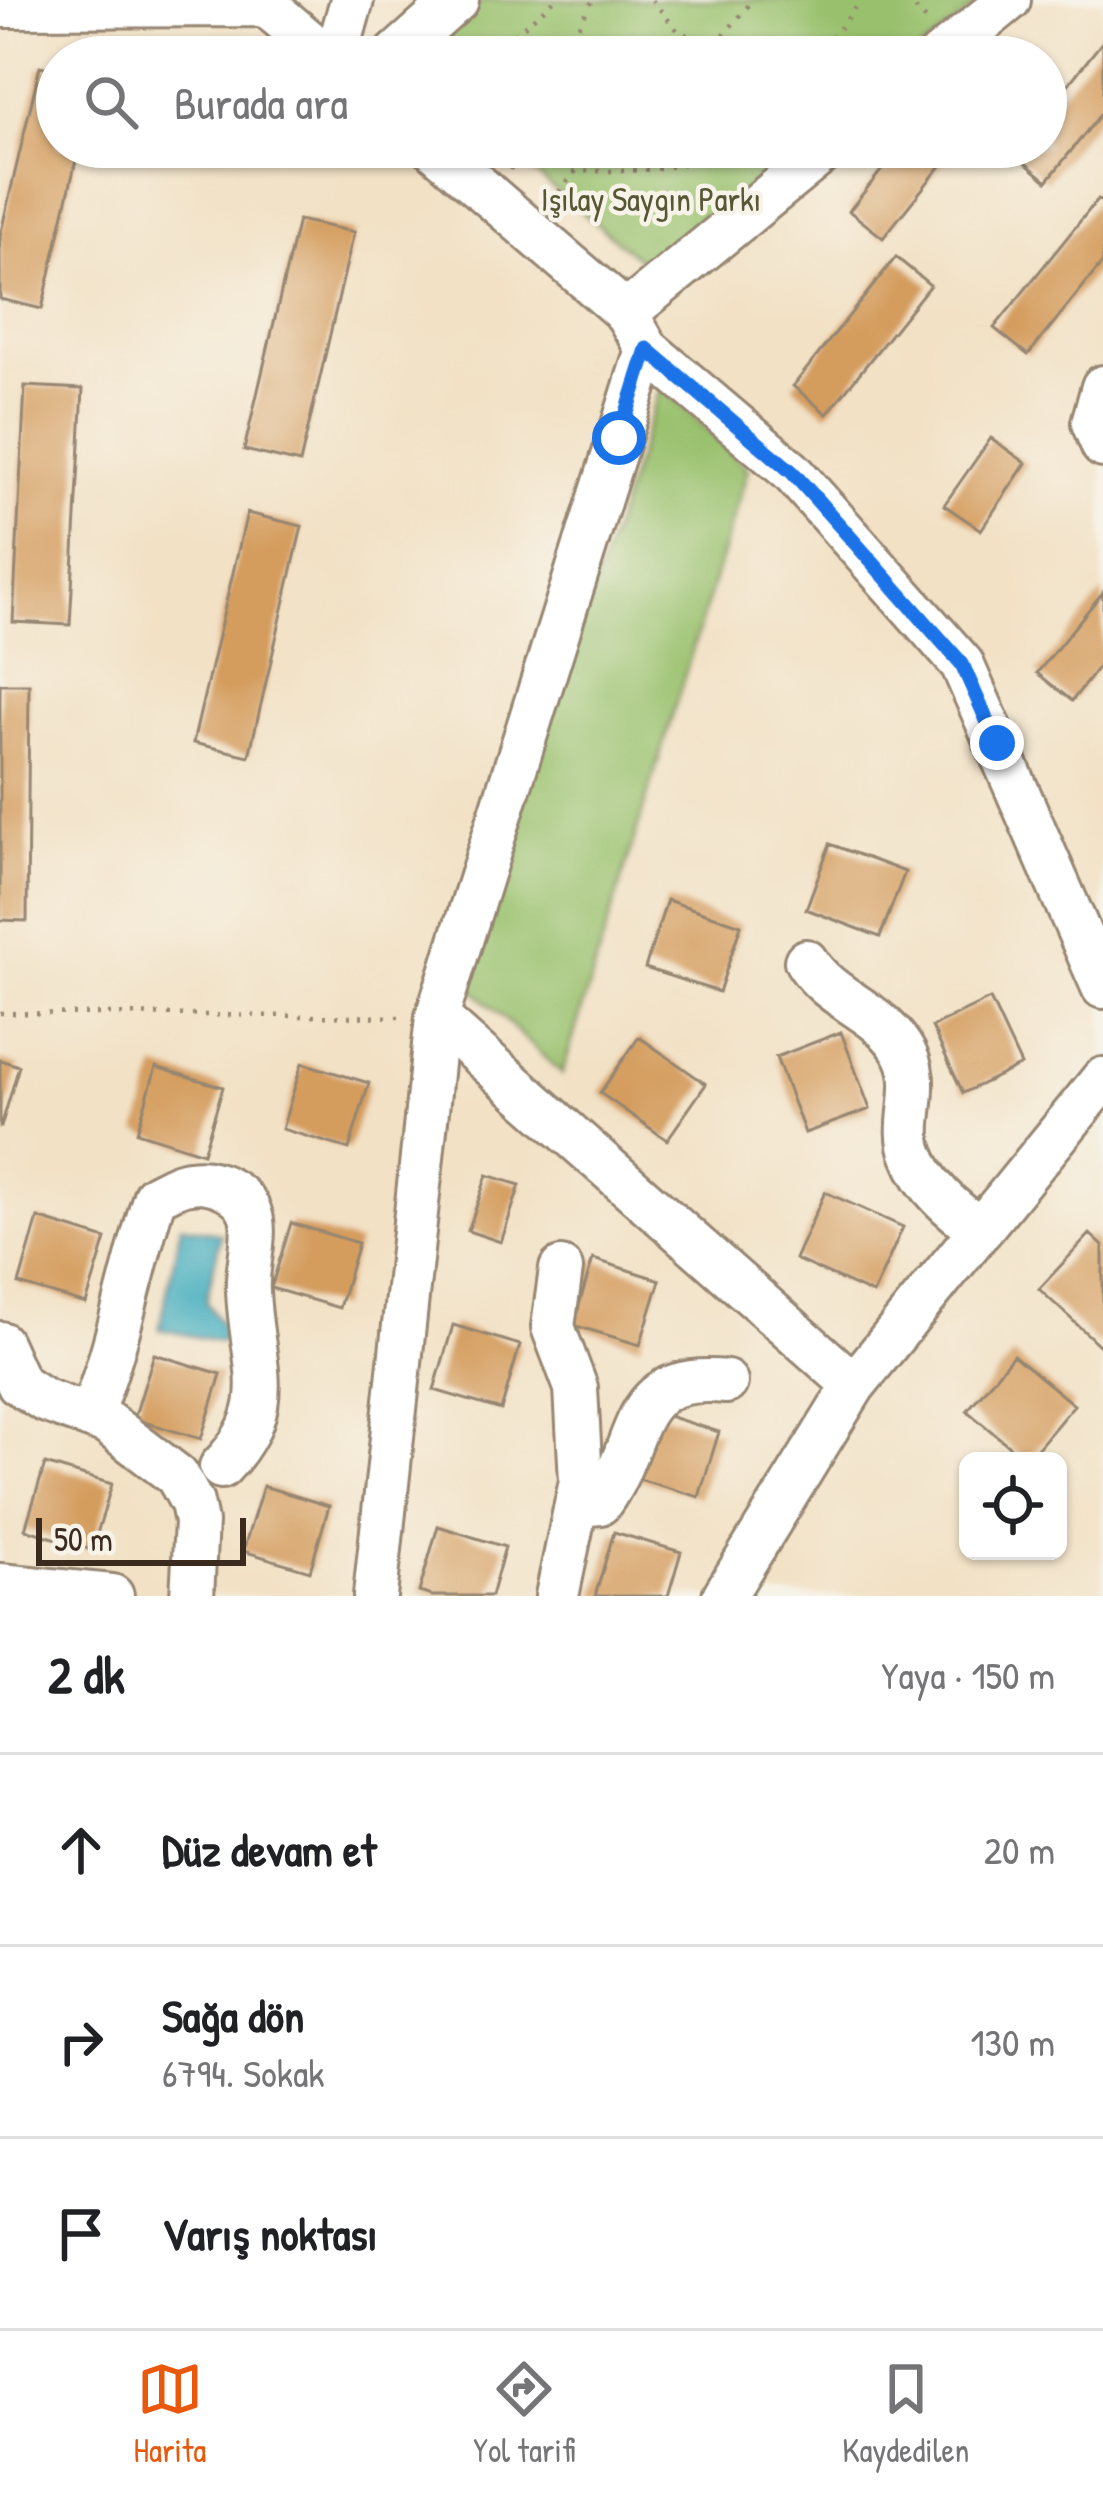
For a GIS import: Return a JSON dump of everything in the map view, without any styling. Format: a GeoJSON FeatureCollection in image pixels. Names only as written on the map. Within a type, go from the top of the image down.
{"type":"FeatureCollection","features":[{"type":"Feature","properties":{"kind":"street"},"geometry":{"type":"LineString","coordinates":[[339,36],[352,0]]}},
{"type":"Feature","properties":{"kind":"street"},"geometry":{"type":"LineString","coordinates":[[965,36],[1009,0]]}},
{"type":"Feature","properties":{"kind":"street"},"geometry":{"type":"LineString","coordinates":[[0,6],[261,2],[304,36]]}},
{"type":"Feature","properties":{"kind":"street"},"geometry":{"type":"LineString","coordinates":[[410,36],[433,9]]}},
{"type":"Feature","properties":{"kind":"street"},"geometry":{"type":"LineString","coordinates":[[458,168],[792,472],[962,664],[1102,982]]}},
{"type":"Feature","properties":{"kind":"street"},"geometry":{"type":"LineString","coordinates":[[375,1596],[437,1017],[637,331],[807,168]]}},
{"type":"Feature","properties":{"kind":"street"},"geometry":{"type":"LineString","coordinates":[[1103,387],[1093,423],[1103,446]]}},
{"type":"Feature","properties":{"kind":"street"},"geometry":{"type":"LineString","coordinates":[[806,961],[829,989],[881,1021],[903,1048],[913,1070],[912,1154],[947,1205],[981,1230]]}},
{"type":"Feature","properties":{"kind":"street"},"geometry":{"type":"LineString","coordinates":[[437,1017],[854,1385]]}},
{"type":"Feature","properties":{"kind":"street"},"geometry":{"type":"LineString","coordinates":[[724,1596],[854,1385],[1103,1079]]}},
{"type":"Feature","properties":{"kind":"street"},"geometry":{"type":"LineString","coordinates":[[90,1416],[106,1377],[155,1196],[187,1182],[224,1187],[240,1197],[251,1216],[247,1283],[258,1404],[243,1444],[221,1467]]}},
{"type":"Feature","properties":{"kind":"street"},"geometry":{"type":"LineString","coordinates":[[557,1596],[579,1505],[576,1388],[554,1327],[561,1269]]}},
{"type":"Feature","properties":{"kind":"street"},"geometry":{"type":"LineString","coordinates":[[0,1343],[17,1383],[44,1400],[90,1416],[177,1476],[196,1522],[192,1596]]}},
{"type":"Feature","properties":{"kind":"street"},"geometry":{"type":"LineString","coordinates":[[579,1505],[600,1503],[609,1491],[639,1417],[656,1396],[688,1382],[726,1382]]}},
{"type":"Feature","properties":{"kind":"street"},"geometry":{"type":"LineString","coordinates":[[0,1585],[112,1596]]}},
{"type":"Feature","properties":{"kind":"path"},"geometry":{"type":"LineString","coordinates":[[515,36],[555,0]]}},
{"type":"Feature","properties":{"kind":"path"},"geometry":{"type":"LineString","coordinates":[[573,36],[593,0]]}},
{"type":"Feature","properties":{"kind":"path"},"geometry":{"type":"LineString","coordinates":[[652,0],[678,31],[689,36]]}},
{"type":"Feature","properties":{"kind":"path"},"geometry":{"type":"LineString","coordinates":[[727,36],[753,0]]}},
{"type":"Feature","properties":{"kind":"path"},"geometry":{"type":"LineString","coordinates":[[834,36],[862,0]]}},
{"type":"Feature","properties":{"kind":"path"},"geometry":{"type":"LineString","coordinates":[[530,230],[577,168]]}},
{"type":"Feature","properties":{"kind":"path"},"geometry":{"type":"LineString","coordinates":[[573,172],[671,168]]}},
{"type":"Feature","properties":{"kind":"path"},"geometry":{"type":"LineString","coordinates":[[0,1013],[437,1017]]}},
{"type":"Feature","properties":{"kind":"green space"},"geometry":{"type":"Polygon","coordinates":[[[484,0],[983,0],[939,36],[442,36],[484,0]]]}},
{"type":"Feature","properties":{"kind":"green space","name":"Işılay Saygın Parkı"},"geometry":{"type":"Polygon","coordinates":[[[529,168],[775,168],[650,268],[529,168]]]}},
{"type":"Feature","properties":{"kind":"green space"},"geometry":{"type":"Polygon","coordinates":[[[661,386],[748,469],[562,1074],[462,979],[661,386]]]}},
{"type":"Feature","properties":{"kind":"water"},"geometry":{"type":"Polygon","coordinates":[[[181,1225],[221,1234],[206,1302],[225,1330],[222,1342],[159,1329],[181,1225]]]}},
{"type":"Feature","properties":{"kind":"building"},"geometry":{"type":"Polygon","coordinates":[[[1103,41],[1103,111],[1067,156],[1067,86],[1103,41]]]}},
{"type":"Feature","properties":{"kind":"building"},"geometry":{"type":"Polygon","coordinates":[[[36,83],[36,168],[74,168],[42,309],[0,299],[0,236],[36,83]]]}},
{"type":"Feature","properties":{"kind":"building"},"geometry":{"type":"Polygon","coordinates":[[[883,168],[939,168],[883,238],[849,211],[883,168]]]}},
{"type":"Feature","properties":{"kind":"building"},"geometry":{"type":"Polygon","coordinates":[[[1031,168],[1057,168],[1047,181],[1031,168]]]}},
{"type":"Feature","properties":{"kind":"building"},"geometry":{"type":"Polygon","coordinates":[[[1098,199],[1103,203],[1103,262],[1028,355],[994,328],[1098,199]]]}},
{"type":"Feature","properties":{"kind":"building"},"geometry":{"type":"Polygon","coordinates":[[[298,220],[354,232],[300,463],[244,450],[298,220]]]}},
{"type":"Feature","properties":{"kind":"building"},"geometry":{"type":"Polygon","coordinates":[[[896,257],[930,285],[827,414],[793,386],[896,257]]]}},
{"type":"Feature","properties":{"kind":"building"},"geometry":{"type":"Polygon","coordinates":[[[25,386],[83,389],[70,625],[13,622],[25,386]]]}},
{"type":"Feature","properties":{"kind":"building"},"geometry":{"type":"Polygon","coordinates":[[[991,438],[1026,463],[981,530],[944,505],[991,438]]]}},
{"type":"Feature","properties":{"kind":"building"},"geometry":{"type":"Polygon","coordinates":[[[247,513],[302,526],[249,756],[193,743],[247,513]]]}},
{"type":"Feature","properties":{"kind":"building"},"geometry":{"type":"Polygon","coordinates":[[[1103,592],[1103,661],[1072,701],[1037,673],[1103,592]]]}},
{"type":"Feature","properties":{"kind":"building"},"geometry":{"type":"Polygon","coordinates":[[[0,684],[29,684],[27,921],[0,920],[0,684]]]}},
{"type":"Feature","properties":{"kind":"building"},"geometry":{"type":"Polygon","coordinates":[[[830,844],[905,872],[880,937],[806,909],[830,844]]]}},
{"type":"Feature","properties":{"kind":"building"},"geometry":{"type":"Polygon","coordinates":[[[667,900],[741,925],[719,992],[645,968],[667,900]]]}},
{"type":"Feature","properties":{"kind":"building"},"geometry":{"type":"Polygon","coordinates":[[[990,999],[1021,1065],[963,1093],[932,1027],[990,999]]]}},
{"type":"Feature","properties":{"kind":"building"},"geometry":{"type":"Polygon","coordinates":[[[841,1032],[870,1109],[805,1133],[776,1057],[841,1032]]]}},
{"type":"Feature","properties":{"kind":"building"},"geometry":{"type":"Polygon","coordinates":[[[639,1037],[706,1084],[667,1140],[600,1093],[639,1037]]]}},
{"type":"Feature","properties":{"kind":"building"},"geometry":{"type":"Polygon","coordinates":[[[0,1060],[19,1066],[1,1127],[0,1127],[0,1060]]]}},
{"type":"Feature","properties":{"kind":"building"},"geometry":{"type":"Polygon","coordinates":[[[302,1063],[369,1083],[349,1149],[282,1129],[302,1063]]]}},
{"type":"Feature","properties":{"kind":"building"},"geometry":{"type":"Polygon","coordinates":[[[156,1067],[223,1087],[203,1153],[137,1132],[156,1067]]]}},
{"type":"Feature","properties":{"kind":"building"},"geometry":{"type":"Polygon","coordinates":[[[487,1175],[520,1185],[501,1242],[468,1231],[487,1175]]]}},
{"type":"Feature","properties":{"kind":"building"},"geometry":{"type":"Polygon","coordinates":[[[825,1192],[903,1227],[873,1294],[795,1259],[825,1192]]]}},
{"type":"Feature","properties":{"kind":"building"},"geometry":{"type":"Polygon","coordinates":[[[38,1218],[106,1239],[86,1304],[19,1284],[38,1218]]]}},
{"type":"Feature","properties":{"kind":"building"},"geometry":{"type":"Polygon","coordinates":[[[291,1223],[358,1243],[339,1308],[271,1288],[291,1223]]]}},
{"type":"Feature","properties":{"kind":"building"},"geometry":{"type":"Polygon","coordinates":[[[1090,1234],[1103,1246],[1103,1341],[1099,1345],[1039,1289],[1090,1234]]]}},
{"type":"Feature","properties":{"kind":"building"},"geometry":{"type":"Polygon","coordinates":[[[593,1259],[660,1280],[640,1345],[573,1325],[593,1259]]]}},
{"type":"Feature","properties":{"kind":"building"},"geometry":{"type":"Polygon","coordinates":[[[453,1325],[520,1345],[501,1410],[434,1390],[453,1325]]]}},
{"type":"Feature","properties":{"kind":"building"},"geometry":{"type":"Polygon","coordinates":[[[154,1354],[221,1374],[201,1439],[134,1419],[154,1354]]]}},
{"type":"Feature","properties":{"kind":"building"},"geometry":{"type":"Polygon","coordinates":[[[1013,1355],[1074,1405],[1035,1452],[1016,1452],[967,1411],[1013,1355]]]}},
{"type":"Feature","properties":{"kind":"building"},"geometry":{"type":"Polygon","coordinates":[[[652,1411],[719,1432],[699,1497],[632,1477],[652,1411]]]}},
{"type":"Feature","properties":{"kind":"building"},"geometry":{"type":"Polygon","coordinates":[[[45,1464],[112,1484],[92,1550],[25,1529],[45,1464]]]}},
{"type":"Feature","properties":{"kind":"building"},"geometry":{"type":"Polygon","coordinates":[[[263,1486],[329,1506],[310,1571],[243,1551],[263,1486]]]}},
{"type":"Feature","properties":{"kind":"building"},"geometry":{"type":"Polygon","coordinates":[[[438,1526],[505,1547],[491,1596],[419,1592],[438,1526]]]}},
{"type":"Feature","properties":{"kind":"building"},"geometry":{"type":"Polygon","coordinates":[[[614,1532],[681,1552],[668,1596],[595,1596],[614,1532]]]}},
{"type":"Feature","properties":{"kind":"route"},"geometry":{"type":"LineString","coordinates":[[619,438],[647,349],[792,472],[849,536],[962,664],[997,743]]}}]}
